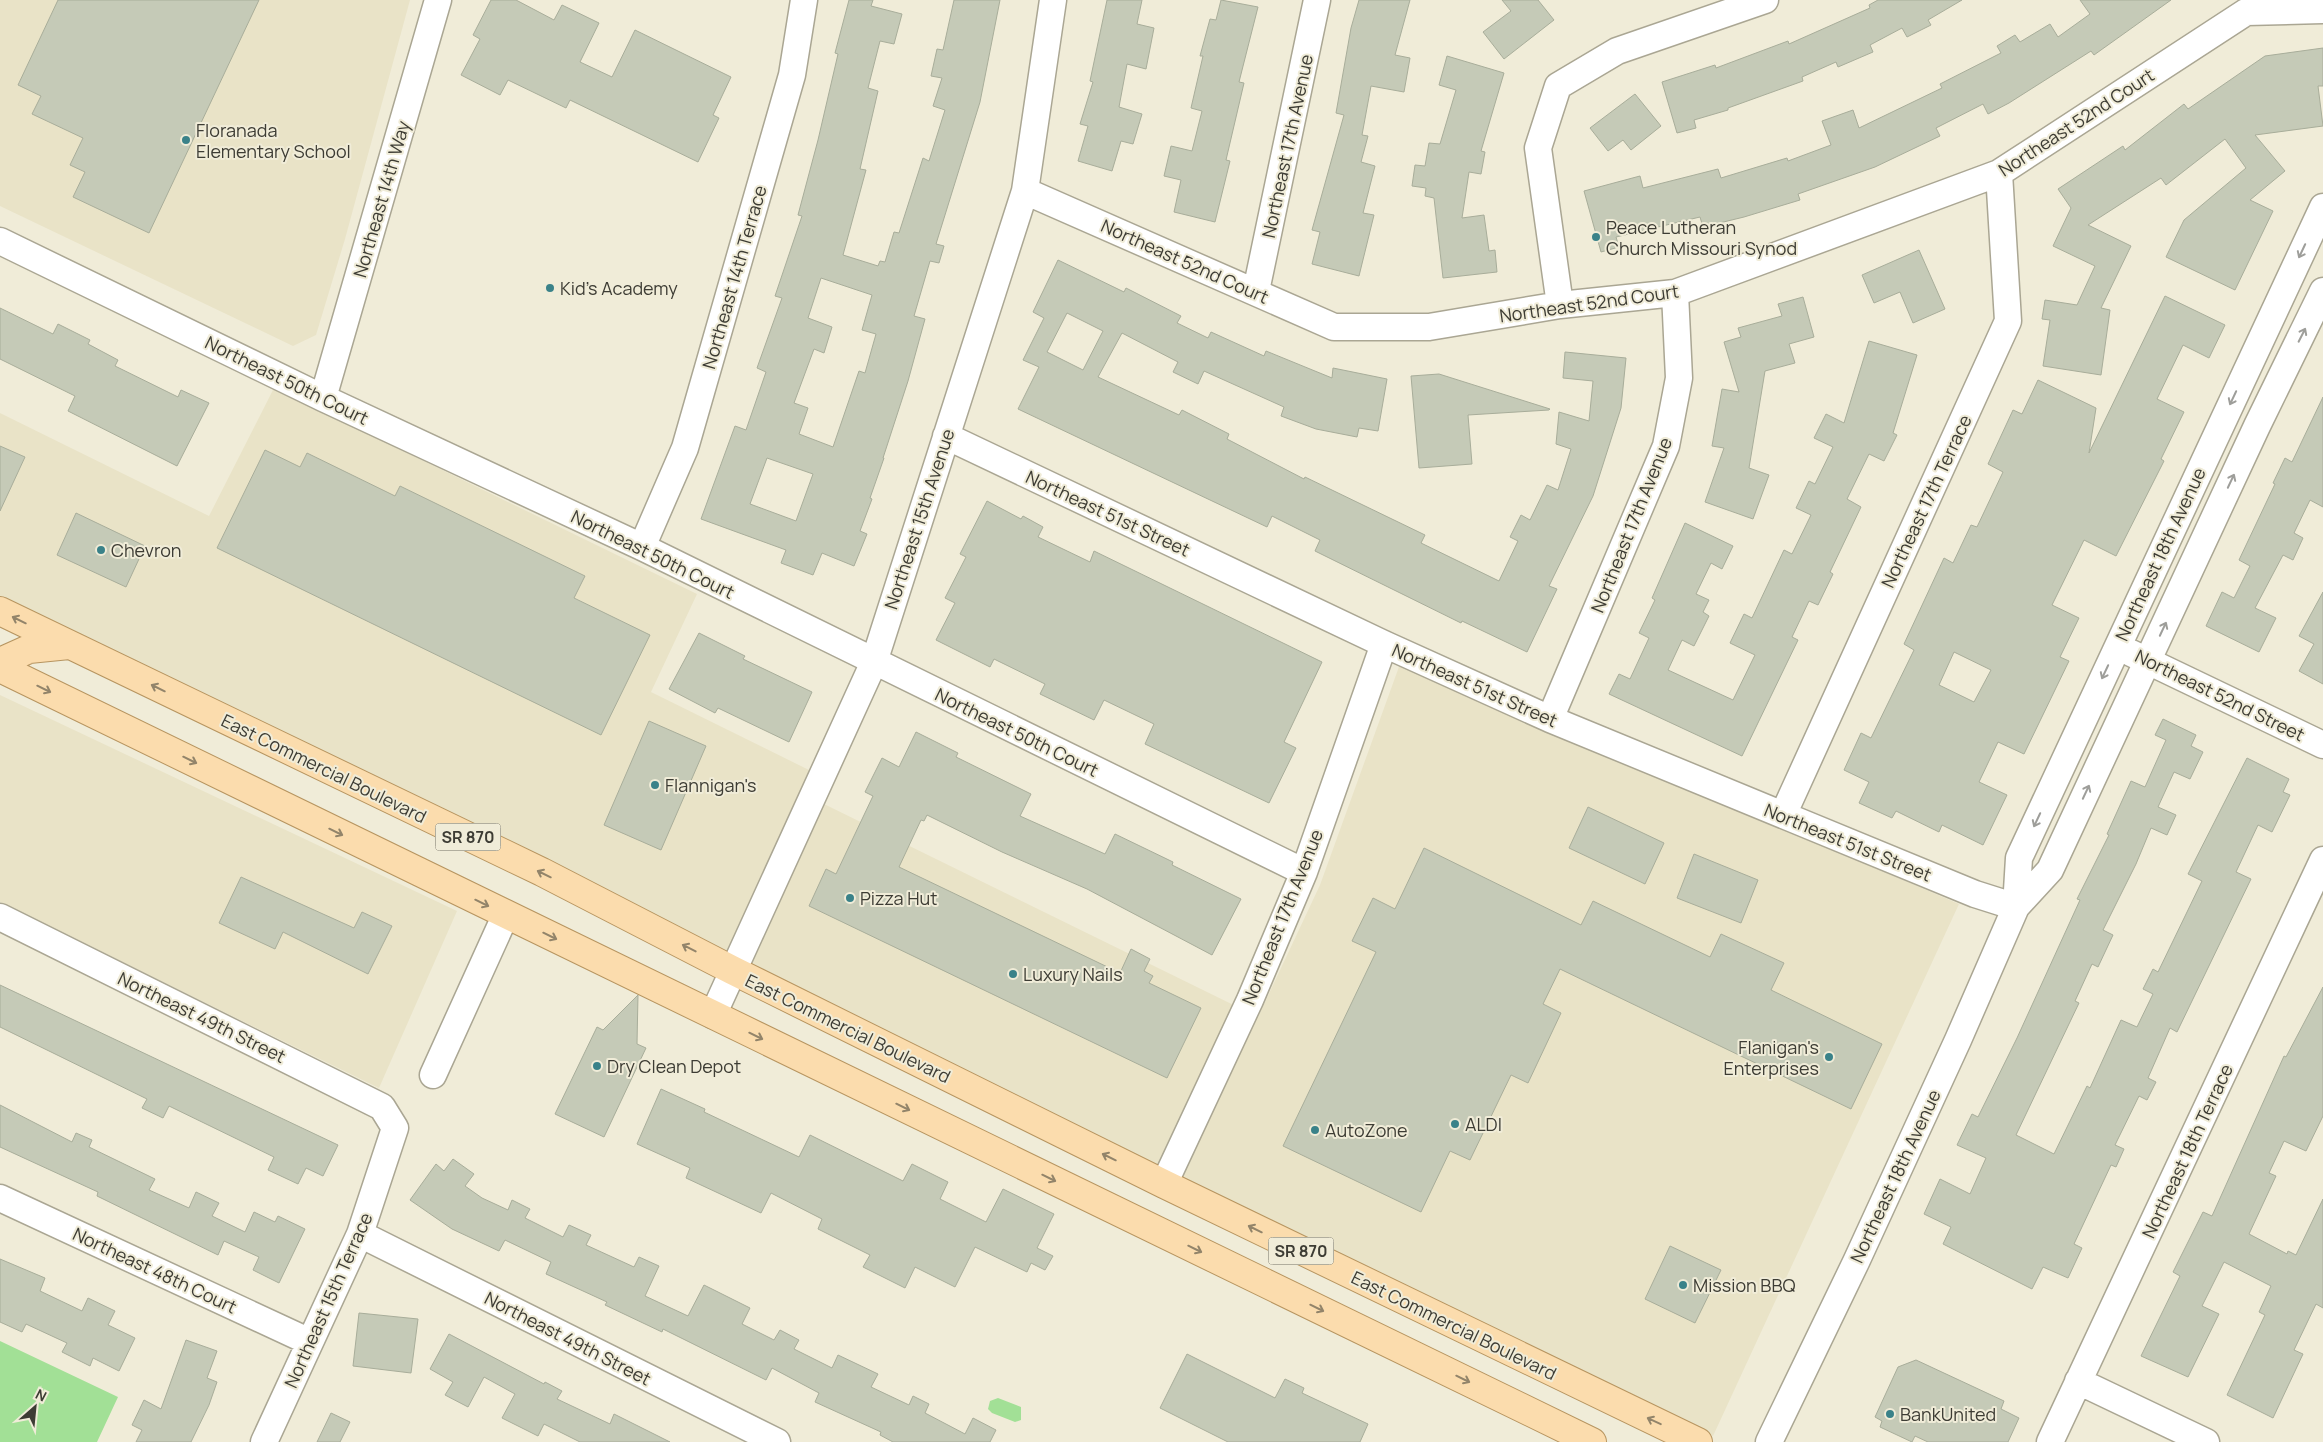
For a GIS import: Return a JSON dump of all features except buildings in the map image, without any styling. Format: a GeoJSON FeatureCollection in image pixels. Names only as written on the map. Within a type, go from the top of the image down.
{"type":"FeatureCollection","features":[{"type":"Feature","properties":{"kind":"main road","name":"East Commercial Boulevard"},"geometry":{"type":"LineString","coordinates":[[0,611],[542,872],[732,970],[1164,1184],[1698,1442]]}},
{"type":"Feature","properties":{"kind":"main road"},"geometry":{"type":"LineString","coordinates":[[0,662],[29,649],[70,645]]}},
{"type":"Feature","properties":{"kind":"main road","name":"SR 870"},"geometry":{"type":"LineString","coordinates":[[0,668],[1592,1442]]}},
{"type":"Feature","properties":{"kind":"street","name":"Northeast 14th Way"},"geometry":{"type":"LineString","coordinates":[[324,398],[438,0]]}},
{"type":"Feature","properties":{"kind":"street","name":"Northeast 14th Terrace"},"geometry":{"type":"LineString","coordinates":[[642,548],[685,448],[792,75],[804,0]]}},
{"type":"Feature","properties":{"kind":"street","name":"Northeast 15th Avenue"},"geometry":{"type":"LineString","coordinates":[[713,1015],[874,662],[1025,191],[1053,0]]}},
{"type":"Feature","properties":{"kind":"street","name":"Northeast 17th Avenue"},"geometry":{"type":"LineString","coordinates":[[1256,291],[1317,0]]}},
{"type":"Feature","properties":{"kind":"street"},"geometry":{"type":"LineString","coordinates":[[1560,304],[1538,148],[1558,86],[1617,50],[1765,0]]}},
{"type":"Feature","properties":{"kind":"street","name":"Northeast 52nd Court"},"geometry":{"type":"LineString","coordinates":[[1025,191],[1256,291],[1334,327],[1429,327],[1560,304],[1675,293],[1999,173],[2246,12],[2323,10]]}},
{"type":"Feature","properties":{"kind":"street","name":"Northeast 17th Terrace"},"geometry":{"type":"LineString","coordinates":[[1783,815],[2008,321],[1999,173]]}},
{"type":"Feature","properties":{"kind":"street","name":"Northeast 18th Avenue"},"geometry":{"type":"LineString","coordinates":[[2016,907],[2019,858],[2323,207]]}},
{"type":"Feature","properties":{"kind":"street","name":"Northeast 50th Court"},"geometry":{"type":"LineString","coordinates":[[0,241],[324,398],[642,548],[1304,872]]}},
{"type":"Feature","properties":{"kind":"street","name":"Northeast 18th Avenue"},"geometry":{"type":"LineString","coordinates":[[1769,1442],[1856,1262],[1958,1040],[2016,907],[2050,870],[2257,426],[2323,291]]}},
{"type":"Feature","properties":{"kind":"street","name":"Northeast 17th Avenue"},"geometry":{"type":"LineString","coordinates":[[1550,719],[1666,446],[1679,378],[1675,293]]}},
{"type":"Feature","properties":{"kind":"street","name":"Northeast 51st Street"},"geometry":{"type":"LineString","coordinates":[[946,436],[1384,644],[1550,719],[1975,894],[2016,907]]}},
{"type":"Feature","properties":{"kind":"street","name":"Northeast 17th Avenue"},"geometry":{"type":"LineString","coordinates":[[1164,1184],[1250,1000],[1304,872],[1384,644]]}},
{"type":"Feature","properties":{"kind":"street","name":"Northeast 52nd Street"},"geometry":{"type":"LineString","coordinates":[[2117,646],[2323,745]]}},
{"type":"Feature","properties":{"kind":"street","name":"Northeast 18th Terrace"},"geometry":{"type":"LineString","coordinates":[[2050,1442],[2323,860]]}},
{"type":"Feature","properties":{"kind":"street"},"geometry":{"type":"LineString","coordinates":[[433,1075],[506,914]]}},
{"type":"Feature","properties":{"kind":"street","name":"Northeast 49th Street"},"geometry":{"type":"LineString","coordinates":[[0,917],[382,1106],[395,1128]]}},
{"type":"Feature","properties":{"kind":"street","name":"Northeast 15th Terrace"},"geometry":{"type":"LineString","coordinates":[[264,1442],[360,1234],[395,1128]]}},
{"type":"Feature","properties":{"kind":"street","name":"Northeast 48th Court"},"geometry":{"type":"LineString","coordinates":[[0,1198],[310,1342]]}},
{"type":"Feature","properties":{"kind":"street","name":"Northeast 49th Street"},"geometry":{"type":"LineString","coordinates":[[360,1234],[777,1442]]}},
{"type":"Feature","properties":{"kind":"street"},"geometry":{"type":"LineString","coordinates":[[2078,1382],[2206,1442]]}},
{"type":"Feature","properties":{"kind":"shaded area","name":"Floranada Elementary School"},"geometry":{"type":"Polygon","coordinates":[[[0,0],[410,0],[345,239],[316,335],[293,346],[0,206],[0,0]]]}},
{"type":"Feature","properties":{"kind":"shaded area"},"geometry":{"type":"Polygon","coordinates":[[[274,388],[697,594],[651,692],[809,770],[824,804],[1258,1017],[1320,885],[1400,664],[1959,904],[1713,1436],[1202,1190],[0,599],[0,413],[209,516],[274,388]]]}},
{"type":"Feature","properties":{"kind":"shaded area"},"geometry":{"type":"Polygon","coordinates":[[[0,695],[457,911],[379,1088],[0,902],[0,695]]]}},
{"type":"Feature","properties":{"kind":"shaded area"},"geometry":{"type":"Polygon","coordinates":[[[0,1341],[118,1397],[97,1442],[0,1442],[0,1341]]]}},
{"type":"Feature","properties":{"kind":"shaded area"},"geometry":{"type":"Polygon","coordinates":[[[998,1398],[1021,1407],[1021,1420],[1015,1422],[992,1413],[988,1409],[990,1401],[998,1398]]]}},
{"type":"Feature","properties":{"kind":"place","name":"Floranada Elementary School"},"geometry":{"type":"Point","coordinates":[186,140]}},
{"type":"Feature","properties":{"kind":"place","name":"Peace Lutheran Church Missouri Synod"},"geometry":{"type":"Point","coordinates":[1596,237]}},
{"type":"Feature","properties":{"kind":"place","name":"Kid's Academy"},"geometry":{"type":"Point","coordinates":[550,288]}},
{"type":"Feature","properties":{"kind":"place","name":"Chevron"},"geometry":{"type":"Point","coordinates":[101,550]}},
{"type":"Feature","properties":{"kind":"place","name":"Flannigan's"},"geometry":{"type":"Point","coordinates":[655,785]}},
{"type":"Feature","properties":{"kind":"place","name":"Pizza Hut"},"geometry":{"type":"Point","coordinates":[850,898]}},
{"type":"Feature","properties":{"kind":"place","name":"Luxury Nails"},"geometry":{"type":"Point","coordinates":[1013,974]}},
{"type":"Feature","properties":{"kind":"place","name":"Flanigan's Enterprises"},"geometry":{"type":"Point","coordinates":[1829,1057]}},
{"type":"Feature","properties":{"kind":"place","name":"Dry Clean Depot"},"geometry":{"type":"Point","coordinates":[597,1066]}},
{"type":"Feature","properties":{"kind":"place","name":"ALDI"},"geometry":{"type":"Point","coordinates":[1455,1124]}},
{"type":"Feature","properties":{"kind":"place","name":"AutoZone"},"geometry":{"type":"Point","coordinates":[1315,1130]}},
{"type":"Feature","properties":{"kind":"place","name":"Mission BBQ"},"geometry":{"type":"Point","coordinates":[1683,1285]}},
{"type":"Feature","properties":{"kind":"place","name":"BankUnited"},"geometry":{"type":"Point","coordinates":[1890,1414]}}]}
